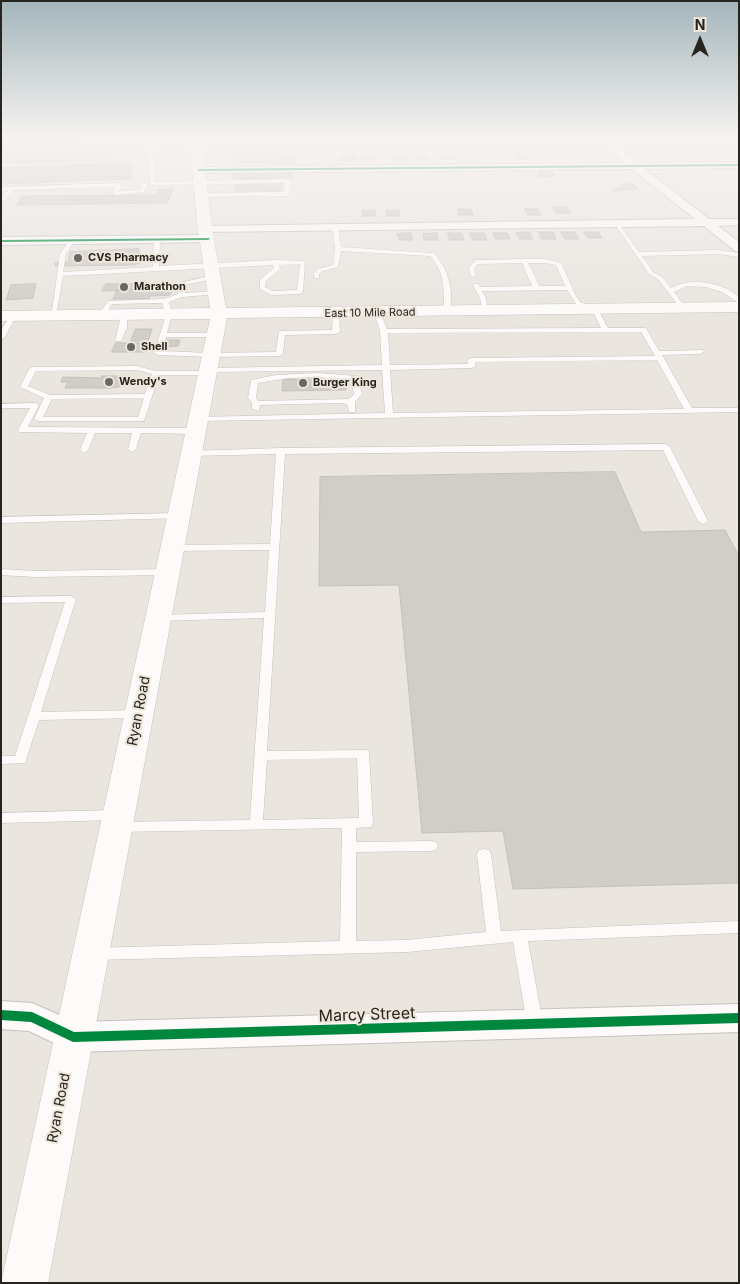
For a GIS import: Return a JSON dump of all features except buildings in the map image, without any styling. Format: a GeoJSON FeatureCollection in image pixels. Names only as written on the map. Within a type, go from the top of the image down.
{"type":"FeatureCollection","features":[{"type":"Feature","properties":{"kind":"main road","name":"Ryan Road"},"geometry":{"type":"LineString","coordinates":[[24,1283],[219,314],[202,197]]}},
{"type":"Feature","properties":{"kind":"main road","name":"East 10 Mile Road"},"geometry":{"type":"LineString","coordinates":[[7,316],[124,316],[167,308],[219,314],[739,307]]}},
{"type":"Feature","properties":{"kind":"street"},"geometry":{"type":"LineString","coordinates":[[673,197],[739,248]]}},
{"type":"Feature","properties":{"kind":"street"},"geometry":{"type":"LineString","coordinates":[[1,241],[157,239],[207,234],[335,227],[739,222]]}},
{"type":"Feature","properties":{"kind":"street","name":"Marcy Street"},"geometry":{"type":"LineString","coordinates":[[1,1015],[32,1017],[73,1037],[739,1018]]}},
{"type":"Feature","properties":{"kind":"lane"},"geometry":{"type":"LineString","coordinates":[[616,224],[651,273],[660,278],[683,308]]}},
{"type":"Feature","properties":{"kind":"lane"},"geometry":{"type":"LineString","coordinates":[[317,277],[316,274],[320,270],[336,266],[338,249],[335,227]]}},
{"type":"Feature","properties":{"kind":"lane"},"geometry":{"type":"LineString","coordinates":[[156,268],[157,239]]}},
{"type":"Feature","properties":{"kind":"lane"},"geometry":{"type":"LineString","coordinates":[[53,317],[60,266],[63,254],[72,240]]}},
{"type":"Feature","properties":{"kind":"lane"},"geometry":{"type":"LineString","coordinates":[[338,249],[432,254],[444,268],[448,279],[447,311]]}},
{"type":"Feature","properties":{"kind":"lane"},"geometry":{"type":"LineString","coordinates":[[637,254],[718,252],[739,255]]}},
{"type":"Feature","properties":{"kind":"lane"},"geometry":{"type":"LineString","coordinates":[[524,261],[536,288]]}},
{"type":"Feature","properties":{"kind":"lane"},"geometry":{"type":"LineString","coordinates":[[485,311],[472,275],[476,262],[545,261],[559,264],[573,297],[578,303],[595,309],[606,330]]}},
{"type":"Feature","properties":{"kind":"lane"},"geometry":{"type":"LineString","coordinates":[[60,274],[156,268],[213,270],[276,266],[303,262],[300,292],[271,293],[262,288],[263,280],[276,266]]}},
{"type":"Feature","properties":{"kind":"lane"},"geometry":{"type":"LineString","coordinates":[[181,295],[182,284],[213,270]]}},
{"type":"Feature","properties":{"kind":"lane"},"geometry":{"type":"LineString","coordinates":[[670,291],[683,286],[707,286],[722,289],[739,301]]}},
{"type":"Feature","properties":{"kind":"lane"},"geometry":{"type":"LineString","coordinates":[[478,289],[570,288]]}},
{"type":"Feature","properties":{"kind":"lane"},"geometry":{"type":"LineString","coordinates":[[216,293],[181,295],[167,308],[164,335],[158,353],[208,366],[387,367],[472,366],[471,360],[658,355],[700,352]]}},
{"type":"Feature","properties":{"kind":"lane"},"geometry":{"type":"LineString","coordinates":[[101,316],[110,302],[167,308]]}},
{"type":"Feature","properties":{"kind":"lane"},"geometry":{"type":"LineString","coordinates":[[377,312],[384,332],[389,416]]}},
{"type":"Feature","properties":{"kind":"lane"},"geometry":{"type":"LineString","coordinates":[[147,396],[49,397],[24,388],[34,369],[137,368],[156,373],[279,354],[282,333],[336,332],[336,313]]}},
{"type":"Feature","properties":{"kind":"lane"},"geometry":{"type":"LineString","coordinates":[[1,337],[7,316]]}},
{"type":"Feature","properties":{"kind":"lane"},"geometry":{"type":"LineString","coordinates":[[118,339],[123,328],[124,316]]}},
{"type":"Feature","properties":{"kind":"lane"},"geometry":{"type":"LineString","coordinates":[[384,332],[643,330],[689,411]]}},
{"type":"Feature","properties":{"kind":"lane"},"geometry":{"type":"LineString","coordinates":[[164,335],[215,335]]}},
{"type":"Feature","properties":{"kind":"lane"},"geometry":{"type":"LineString","coordinates":[[49,397],[38,419],[141,419],[156,373]]}},
{"type":"Feature","properties":{"kind":"lane"},"geometry":{"type":"LineString","coordinates":[[256,418],[256,403],[252,398],[254,382],[265,378],[303,376],[354,378],[358,394],[352,402],[352,416]]}},
{"type":"Feature","properties":{"kind":"lane"},"geometry":{"type":"LineString","coordinates":[[256,403],[352,402]]}},
{"type":"Feature","properties":{"kind":"lane"},"geometry":{"type":"LineString","coordinates":[[1,406],[35,406],[22,430],[137,431],[256,418],[736,410]]}},
{"type":"Feature","properties":{"kind":"lane"},"geometry":{"type":"LineString","coordinates":[[84,450],[92,430]]}},
{"type":"Feature","properties":{"kind":"lane"},"geometry":{"type":"LineString","coordinates":[[132,449],[137,431]]}},
{"type":"Feature","properties":{"kind":"lane"},"geometry":{"type":"LineString","coordinates":[[191,453],[666,447],[703,521]]}},
{"type":"Feature","properties":{"kind":"lane"},"geometry":{"type":"LineString","coordinates":[[256,825],[280,451]]}},
{"type":"Feature","properties":{"kind":"lane"},"geometry":{"type":"LineString","coordinates":[[1,520],[178,516]]}},
{"type":"Feature","properties":{"kind":"lane"},"geometry":{"type":"LineString","coordinates":[[1,572],[35,574],[169,560],[275,546]]}},
{"type":"Feature","properties":{"kind":"lane"},"geometry":{"type":"LineString","coordinates":[[1,600],[71,599],[20,760],[1,760]]}},
{"type":"Feature","properties":{"kind":"lane"},"geometry":{"type":"LineString","coordinates":[[157,618],[270,615]]}},
{"type":"Feature","properties":{"kind":"lane"},"geometry":{"type":"LineString","coordinates":[[33,716],[138,714]]}},
{"type":"Feature","properties":{"kind":"lane"},"geometry":{"type":"LineString","coordinates":[[1,818],[256,825],[366,822],[363,753],[261,756]]}},
{"type":"Feature","properties":{"kind":"lane"},"geometry":{"type":"LineString","coordinates":[[348,823],[348,947]]}},
{"type":"Feature","properties":{"kind":"lane"},"geometry":{"type":"LineString","coordinates":[[349,847],[431,846]]}},
{"type":"Feature","properties":{"kind":"lane"},"geometry":{"type":"LineString","coordinates":[[484,854],[494,937]]}},
{"type":"Feature","properties":{"kind":"lane"},"geometry":{"type":"LineString","coordinates":[[89,954],[407,946],[519,935],[739,927]]}},
{"type":"Feature","properties":{"kind":"lane"},"geometry":{"type":"LineString","coordinates":[[519,935],[535,1024]]}},
{"type":"Feature","properties":{"kind":"cycle path"},"geometry":{"type":"LineString","coordinates":[[1,241],[208,239]]}},
{"type":"Feature","properties":{"kind":"cycle path"},"geometry":{"type":"LineString","coordinates":[[1,1015],[32,1017],[73,1037],[739,1018]]}},
{"type":"Feature","properties":{"kind":"place","name":"CVS Pharmacy"},"geometry":{"type":"Point","coordinates":[78,258]}},
{"type":"Feature","properties":{"kind":"place","name":"Marathon"},"geometry":{"type":"Point","coordinates":[124,287]}},
{"type":"Feature","properties":{"kind":"place","name":"Shell"},"geometry":{"type":"Point","coordinates":[131,347]}},
{"type":"Feature","properties":{"kind":"place","name":"Wendy's"},"geometry":{"type":"Point","coordinates":[109,382]}},
{"type":"Feature","properties":{"kind":"place","name":"Burger King"},"geometry":{"type":"Point","coordinates":[303,383]}}]}
